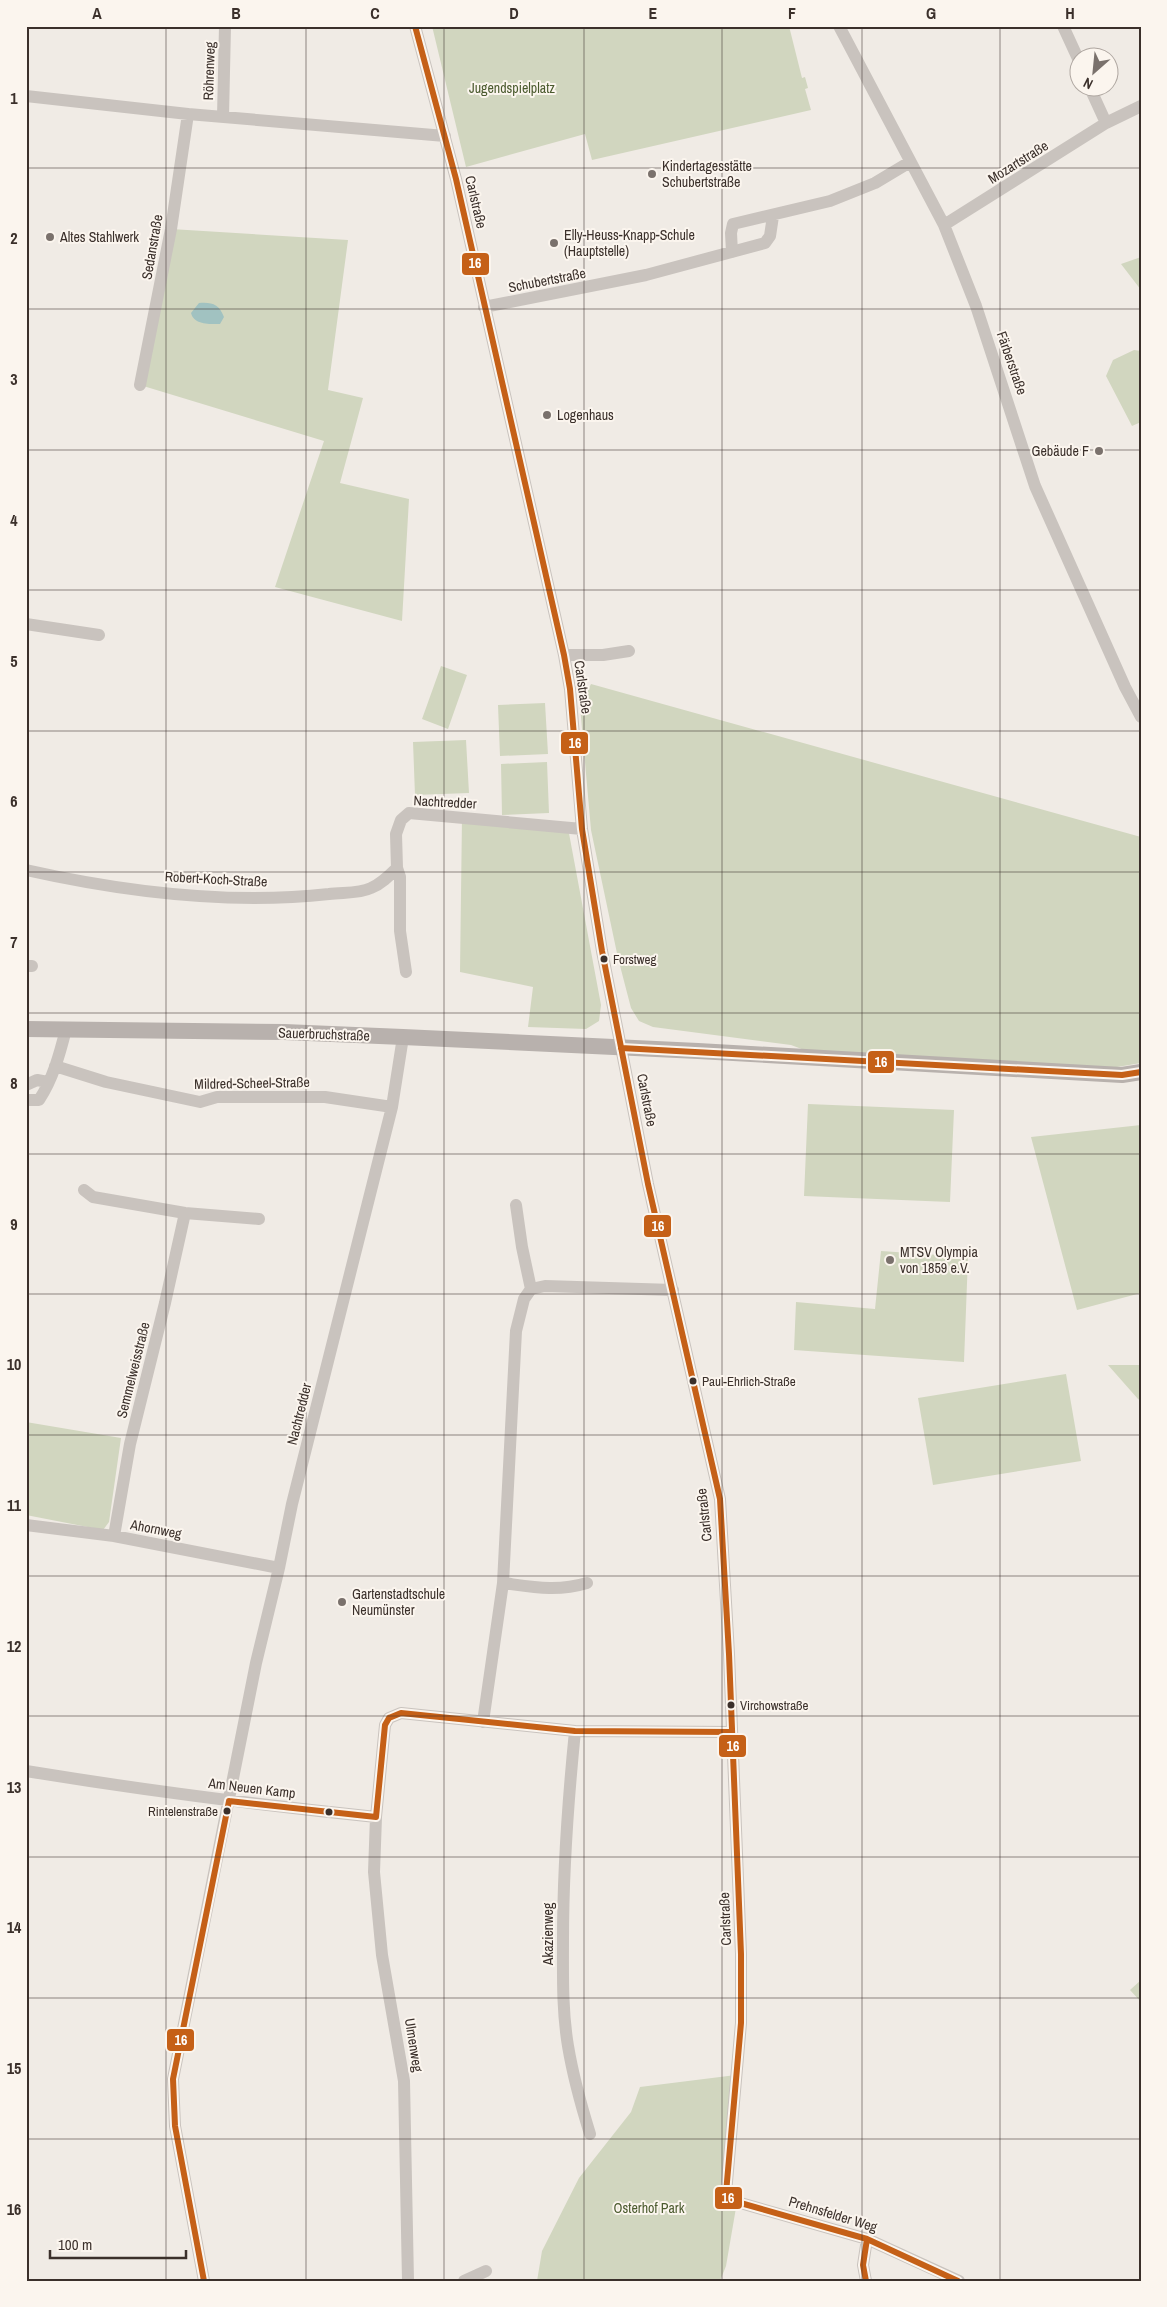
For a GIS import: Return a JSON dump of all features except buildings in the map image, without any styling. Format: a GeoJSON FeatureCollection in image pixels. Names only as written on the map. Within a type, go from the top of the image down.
{"type":"FeatureCollection","features":[{"type":"Feature","properties":{"kind":"main road","name":"Sauerbruchstraße"},"geometry":{"type":"LineString","coordinates":[[26,1029],[284,1032],[621,1048]]}},
{"type":"Feature","properties":{"kind":"main road"},"geometry":{"type":"LineString","coordinates":[[621,1048],[708,1051],[1122,1075],[1141,1072]]}},
{"type":"Feature","properties":{"kind":"street","name":"Röhrenweg"},"geometry":{"type":"LineString","coordinates":[[222,117],[225,26]]}},
{"type":"Feature","properties":{"kind":"street","name":"Carlstraße"},"geometry":{"type":"LineString","coordinates":[[415,26],[445,136],[564,655],[570,689],[582,829],[602,951],[648,1184],[720,1499],[740,1906],[742,2023],[726,2192]]}},
{"type":"Feature","properties":{"kind":"street","name":"Färberstraße"},"geometry":{"type":"LineString","coordinates":[[839,26],[944,225],[976,306],[1035,486],[1117,669],[1141,717]]}},
{"type":"Feature","properties":{"kind":"street"},"geometry":{"type":"LineString","coordinates":[[1063,26],[1073,48]]}},
{"type":"Feature","properties":{"kind":"street"},"geometry":{"type":"LineString","coordinates":[[26,96],[188,114],[445,136]]}},
{"type":"Feature","properties":{"kind":"street"},"geometry":{"type":"LineString","coordinates":[[1095,98],[1106,123]]}},
{"type":"Feature","properties":{"kind":"street","name":"Mozartstraße"},"geometry":{"type":"LineString","coordinates":[[944,225],[1106,123],[1141,106]]}},
{"type":"Feature","properties":{"kind":"street","name":"Sedanstraße"},"geometry":{"type":"LineString","coordinates":[[140,385],[171,229],[188,114]]}},
{"type":"Feature","properties":{"kind":"street"},"geometry":{"type":"LineString","coordinates":[[732,252],[731,233],[733,224],[830,201],[875,183],[910,162]]}},
{"type":"Feature","properties":{"kind":"street","name":"Schubertstraße"},"geometry":{"type":"LineString","coordinates":[[484,308],[646,275],[765,243],[770,236],[773,216]]}},
{"type":"Feature","properties":{"kind":"street"},"geometry":{"type":"LineString","coordinates":[[26,624],[99,635]]}},
{"type":"Feature","properties":{"kind":"street"},"geometry":{"type":"LineString","coordinates":[[564,655],[630,651]]}},
{"type":"Feature","properties":{"kind":"street","name":"Nachtredder"},"geometry":{"type":"LineString","coordinates":[[406,972],[400,931],[400,877],[397,868],[396,834],[401,820],[409,813],[582,829]]}},
{"type":"Feature","properties":{"kind":"street","name":"Robert-Koch-Straße"},"geometry":{"type":"LineString","coordinates":[[26,870],[111,886],[159,892],[268,897],[320,895],[369,889],[384,880],[397,868]]}},
{"type":"Feature","properties":{"kind":"street"},"geometry":{"type":"LineString","coordinates":[[26,1100],[39,1100],[55,1066],[66,1029]]}},
{"type":"Feature","properties":{"kind":"street","name":"Nachtredder"},"geometry":{"type":"LineString","coordinates":[[229,1801],[256,1663],[292,1504],[392,1107],[403,1037]]}},
{"type":"Feature","properties":{"kind":"street","name":"Mildred-Scheel-Straße"},"geometry":{"type":"LineString","coordinates":[[55,1066],[106,1082],[200,1102],[216,1098],[325,1097],[392,1107]]}},
{"type":"Feature","properties":{"kind":"street"},"geometry":{"type":"LineString","coordinates":[[26,1085],[37,1080],[48,1082]]}},
{"type":"Feature","properties":{"kind":"street"},"geometry":{"type":"LineString","coordinates":[[84,1190],[93,1197],[185,1213],[259,1219]]}},
{"type":"Feature","properties":{"kind":"street"},"geometry":{"type":"LineString","coordinates":[[516,1205],[531,1289]]}},
{"type":"Feature","properties":{"kind":"street","name":"Semmelweisstraße"},"geometry":{"type":"LineString","coordinates":[[114,1536],[130,1444],[166,1303],[185,1213]]}},
{"type":"Feature","properties":{"kind":"street"},"geometry":{"type":"LineString","coordinates":[[483,1722],[503,1583],[516,1331],[524,1299],[531,1289],[552,1286],[673,1290]]}},
{"type":"Feature","properties":{"kind":"street","name":"Ahornweg"},"geometry":{"type":"LineString","coordinates":[[26,1525],[114,1536],[279,1568]]}},
{"type":"Feature","properties":{"kind":"street"},"geometry":{"type":"LineString","coordinates":[[503,1583],[555,1589],[568,1589],[587,1583]]}},
{"type":"Feature","properties":{"kind":"street"},"geometry":{"type":"LineString","coordinates":[[376,1817],[386,1725],[389,1718],[401,1713],[575,1731],[731,1732]]}},
{"type":"Feature","properties":{"kind":"street","name":"Akazienweg"},"geometry":{"type":"LineString","coordinates":[[575,1731],[566,1817],[563,1904],[563,2000],[568,2046],[577,2090],[590,2134]]}},
{"type":"Feature","properties":{"kind":"street","name":"Am Neuen Kamp"},"geometry":{"type":"LineString","coordinates":[[26,1771],[229,1801],[376,1817]]}},
{"type":"Feature","properties":{"kind":"street"},"geometry":{"type":"LineString","coordinates":[[204,2281],[175,2126],[173,2079],[229,1801]]}},
{"type":"Feature","properties":{"kind":"street","name":"Ulmenweg"},"geometry":{"type":"LineString","coordinates":[[376,1817],[374,1872],[376,1914],[404,2081],[408,2281]]}},
{"type":"Feature","properties":{"kind":"street","name":"Prehnsfelder Weg"},"geometry":{"type":"LineString","coordinates":[[726,2192],[729,2199],[737,2202],[867,2238],[960,2281]]}},
{"type":"Feature","properties":{"kind":"street"},"geometry":{"type":"LineString","coordinates":[[866,2281],[863,2265],[867,2238]]}},
{"type":"Feature","properties":{"kind":"street"},"geometry":{"type":"LineString","coordinates":[[464,2281],[486,2271]]}},
{"type":"Feature","properties":{"kind":"green space","name":"Jugendspielplatz"},"geometry":{"type":"Polygon","coordinates":[[[432,26],[789,26],[802,78],[805,77],[808,88],[805,89],[811,110],[592,160],[585,134],[466,167],[432,26]]]}},
{"type":"Feature","properties":{"kind":"green space"},"geometry":{"type":"Polygon","coordinates":[[[171,229],[348,240],[328,390],[363,398],[340,483],[409,499],[402,621],[275,587],[324,441],[140,385],[171,229]]]}},
{"type":"Feature","properties":{"kind":"green space"},"geometry":{"type":"Polygon","coordinates":[[[1141,257],[1141,290],[1121,264],[1141,257]]]}},
{"type":"Feature","properties":{"kind":"green space"},"geometry":{"type":"Polygon","coordinates":[[[1134,350],[1141,351],[1141,422],[1132,426],[1106,376],[1113,360],[1134,350]]]}},
{"type":"Feature","properties":{"kind":"green space"},"geometry":{"type":"Polygon","coordinates":[[[441,666],[467,675],[448,729],[422,719],[441,666]]]}},
{"type":"Feature","properties":{"kind":"green space"},"geometry":{"type":"Polygon","coordinates":[[[591,684],[1141,837],[1141,1063],[1111,1068],[807,1051],[791,1045],[653,1027],[639,1021],[631,1008],[618,958],[591,830],[580,706],[591,684]]]}},
{"type":"Feature","properties":{"kind":"green space"},"geometry":{"type":"Polygon","coordinates":[[[545,703],[548,754],[500,756],[498,705],[545,703]]]}},
{"type":"Feature","properties":{"kind":"green space"},"geometry":{"type":"Polygon","coordinates":[[[466,740],[469,793],[415,795],[413,742],[466,740]]]}},
{"type":"Feature","properties":{"kind":"green space"},"geometry":{"type":"Polygon","coordinates":[[[547,762],[549,813],[502,815],[501,764],[547,762]]]}},
{"type":"Feature","properties":{"kind":"green space"},"geometry":{"type":"Polygon","coordinates":[[[462,817],[568,828],[601,1005],[599,1021],[586,1029],[528,1027],[533,987],[460,972],[462,817]]]}},
{"type":"Feature","properties":{"kind":"green space"},"geometry":{"type":"Polygon","coordinates":[[[808,1104],[954,1110],[950,1202],[804,1196],[808,1104]]]}},
{"type":"Feature","properties":{"kind":"green space"},"geometry":{"type":"Polygon","coordinates":[[[1141,1125],[1141,1293],[1077,1310],[1031,1137],[1141,1125]]]}},
{"type":"Feature","properties":{"kind":"green space"},"geometry":{"type":"Polygon","coordinates":[[[881,1251],[968,1257],[964,1362],[794,1350],[796,1302],[875,1309],[881,1251]]]}},
{"type":"Feature","properties":{"kind":"green space"},"geometry":{"type":"Polygon","coordinates":[[[1108,1365],[1141,1365],[1141,1401],[1138,1399],[1108,1365]]]}},
{"type":"Feature","properties":{"kind":"green space"},"geometry":{"type":"Polygon","coordinates":[[[1066,1374],[1081,1461],[933,1485],[918,1398],[1066,1374]]]}},
{"type":"Feature","properties":{"kind":"green space"},"geometry":{"type":"Polygon","coordinates":[[[26,1422],[121,1438],[109,1522],[103,1530],[26,1515],[26,1422]]]}},
{"type":"Feature","properties":{"kind":"green space"},"geometry":{"type":"Polygon","coordinates":[[[1141,1980],[1141,2002],[1130,1990],[1141,1980]]]}},
{"type":"Feature","properties":{"kind":"green space","name":"Osterhof Park"},"geometry":{"type":"Polygon","coordinates":[[[736,2075],[723,2200],[737,2202],[726,2266],[720,2281],[537,2281],[542,2251],[579,2178],[631,2112],[640,2087],[736,2075]]]}},
{"type":"Feature","properties":{"kind":"water"},"geometry":{"type":"Polygon","coordinates":[[[199,303],[208,303],[217,307],[224,317],[220,324],[202,323],[195,320],[191,313],[199,303]]]}},
{"type":"Feature","properties":{"kind":"transit line","name":"16"},"geometry":{"type":"LineString","coordinates":[[415,26],[456,179],[564,655],[570,689],[582,829],[602,951],[648,1184],[720,1499],[729,1654],[741,1954],[741,2023],[726,2193],[729,2199],[737,2202],[867,2239],[958,2281]]}},
{"type":"Feature","properties":{"kind":"transit line","name":"16"},"geometry":{"type":"LineString","coordinates":[[621,1048],[1122,1075],[1141,1072]]}},
{"type":"Feature","properties":{"kind":"transit line","name":"16"},"geometry":{"type":"LineString","coordinates":[[389,1718],[401,1713],[575,1731],[731,1732]]}},
{"type":"Feature","properties":{"kind":"transit line","name":"16"},"geometry":{"type":"LineString","coordinates":[[376,1817],[385,1725],[389,1718]]}},
{"type":"Feature","properties":{"kind":"transit line","name":"16"},"geometry":{"type":"LineString","coordinates":[[229,1801],[376,1817]]}},
{"type":"Feature","properties":{"kind":"transit line","name":"16"},"geometry":{"type":"LineString","coordinates":[[204,2281],[175,2126],[173,2079],[229,1801]]}},
{"type":"Feature","properties":{"kind":"transit line","name":"16"},"geometry":{"type":"LineString","coordinates":[[866,2281],[863,2265],[867,2239]]}},
{"type":"Feature","properties":{"kind":"place","name":"Kindertagesstätte Schubertstraße"},"geometry":{"type":"Point","coordinates":[652,174]}},
{"type":"Feature","properties":{"kind":"place","name":"Altes Stahlwerk"},"geometry":{"type":"Point","coordinates":[50,237]}},
{"type":"Feature","properties":{"kind":"place","name":"Elly-Heuss-Knapp-Schule (Hauptstelle)"},"geometry":{"type":"Point","coordinates":[554,243]}},
{"type":"Feature","properties":{"kind":"place","name":"Logenhaus"},"geometry":{"type":"Point","coordinates":[547,415]}},
{"type":"Feature","properties":{"kind":"place","name":"Gebäude F"},"geometry":{"type":"Point","coordinates":[1099,451]}},
{"type":"Feature","properties":{"kind":"place","name":"Forstweg"},"geometry":{"type":"Point","coordinates":[604,959]}},
{"type":"Feature","properties":{"kind":"place","name":"MTSV Olympia von 1859 e.V."},"geometry":{"type":"Point","coordinates":[890,1260]}},
{"type":"Feature","properties":{"kind":"place","name":"Paul-Ehrlich-Straße"},"geometry":{"type":"Point","coordinates":[693,1381]}},
{"type":"Feature","properties":{"kind":"place","name":"Gartenstadtschule Neumünster"},"geometry":{"type":"Point","coordinates":[342,1602]}},
{"type":"Feature","properties":{"kind":"place","name":"Virchowstraße"},"geometry":{"type":"Point","coordinates":[731,1705]}},
{"type":"Feature","properties":{"kind":"place","name":"Rintelenstraße"},"geometry":{"type":"Point","coordinates":[227,1811]}}]}
